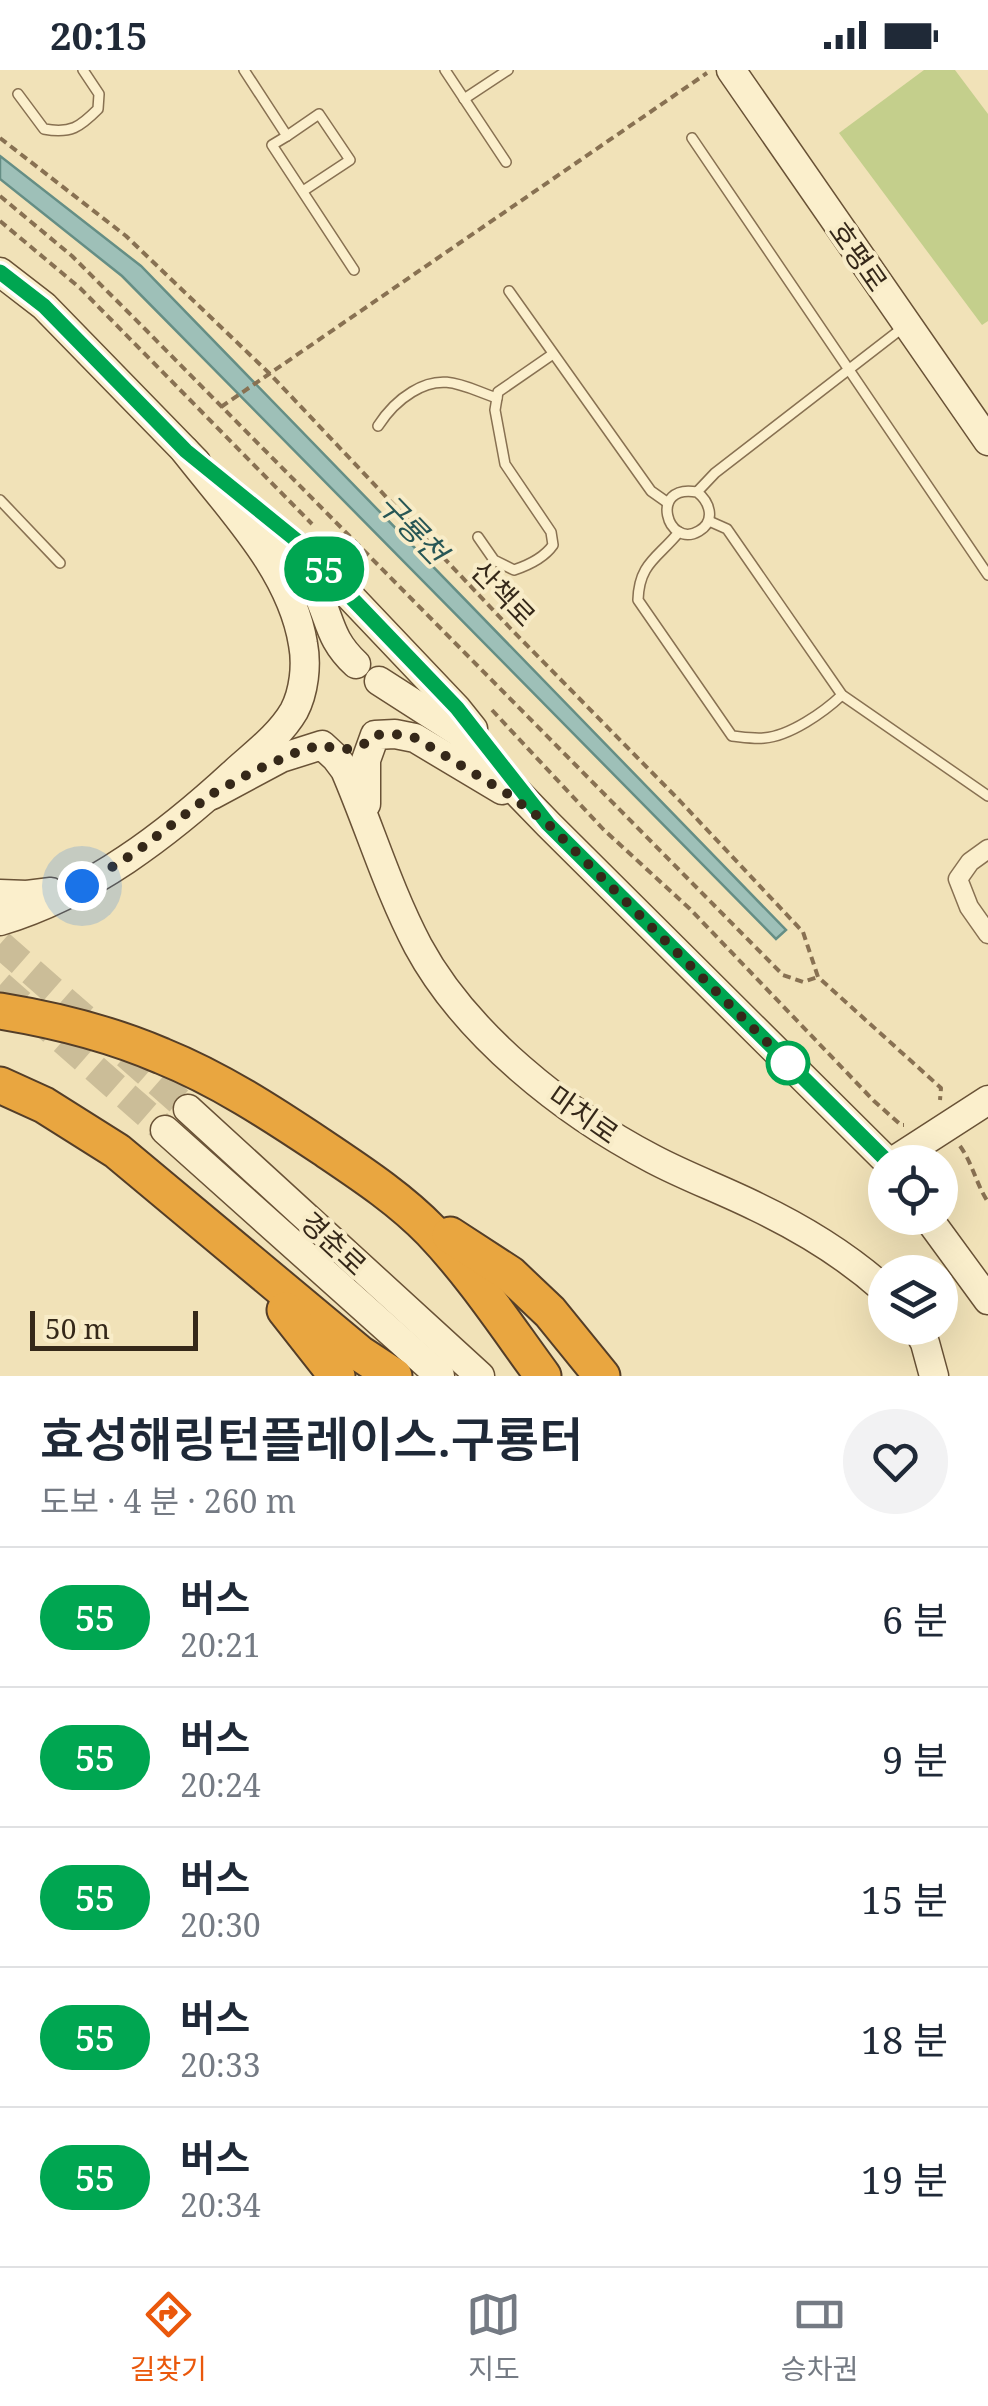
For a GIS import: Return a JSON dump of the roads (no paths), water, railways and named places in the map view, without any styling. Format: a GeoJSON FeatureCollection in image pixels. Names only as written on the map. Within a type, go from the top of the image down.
{"type":"FeatureCollection","features":[{"type":"Feature","properties":{"kind":"highway"},"geometry":{"type":"LineString","coordinates":[[0,1012],[79,1028],[163,1056],[242,1096],[354,1168],[429,1228],[543,1376]]}},
{"type":"Feature","properties":{"kind":"highway"},"geometry":{"type":"LineString","coordinates":[[0,1085],[44,1105],[117,1150],[358,1352],[394,1376]]}},
{"type":"Feature","properties":{"kind":"highway"},"geometry":{"type":"LineString","coordinates":[[395,1199],[510,1274],[550,1312],[602,1376]]}},
{"type":"Feature","properties":{"kind":"highway"},"geometry":{"type":"LineString","coordinates":[[252,1264],[337,1376]]}},
{"type":"Feature","properties":{"kind":"street","name":"호평로"},"geometry":{"type":"LineString","coordinates":[[731,70],[988,441]]}},
{"type":"Feature","properties":{"kind":"street"},"geometry":{"type":"LineString","coordinates":[[0,272],[44,306],[292,554],[314,586],[342,651],[379,681],[460,733],[873,1145]]}},
{"type":"Feature","properties":{"kind":"street"},"geometry":{"type":"LineString","coordinates":[[186,451],[266,555],[293,604],[304,646],[299,710],[302,724],[311,736],[336,749],[364,744],[383,723],[385,694],[379,681]]}},
{"type":"Feature","properties":{"kind":"street"},"geometry":{"type":"LineString","coordinates":[[186,451],[296,540],[457,708],[548,824]]}},
{"type":"Feature","properties":{"kind":"street"},"geometry":{"type":"LineString","coordinates":[[0,921],[55,900],[136,852],[212,794],[273,737],[294,711],[305,682],[314,671],[327,664],[356,664]]}},
{"type":"Feature","properties":{"kind":"street"},"geometry":{"type":"LineString","coordinates":[[375,735],[416,738],[508,794],[548,824]]}},
{"type":"Feature","properties":{"kind":"street","name":"마치로"},"geometry":{"type":"LineString","coordinates":[[374,844],[365,780],[366,760],[375,735]]}},
{"type":"Feature","properties":{"kind":"street"},"geometry":{"type":"LineString","coordinates":[[212,794],[281,758],[322,745]]}},
{"type":"Feature","properties":{"kind":"street","name":"마치로"},"geometry":{"type":"LineString","coordinates":[[322,745],[345,770],[399,906],[435,975],[478,1026],[548,1090],[616,1138],[816,1239],[868,1276]]}},
{"type":"Feature","properties":{"kind":"street"},"geometry":{"type":"LineString","coordinates":[[988,850],[970,862],[958,879],[969,907],[988,934]]}},
{"type":"Feature","properties":{"kind":"street"},"geometry":{"type":"LineString","coordinates":[[0,894],[26,895],[82,886]]}},
{"type":"Feature","properties":{"kind":"street"},"geometry":{"type":"LineString","coordinates":[[918,1145],[988,1100]]}},
{"type":"Feature","properties":{"kind":"street","name":"경춘로"},"geometry":{"type":"LineString","coordinates":[[188,1109],[480,1376]]}},
{"type":"Feature","properties":{"kind":"street","name":"경춘로"},"geometry":{"type":"LineString","coordinates":[[165,1130],[440,1376]]}},
{"type":"Feature","properties":{"kind":"street"},"geometry":{"type":"LineString","coordinates":[[940,1235],[988,1300]]}},
{"type":"Feature","properties":{"kind":"street"},"geometry":{"type":"LineString","coordinates":[[925,1345],[934,1376]]}},
{"type":"Feature","properties":{"kind":"lane"},"geometry":{"type":"LineString","coordinates":[[18,94],[44,129],[62,132],[86,122],[98,110],[99,94],[83,70]]}},
{"type":"Feature","properties":{"kind":"lane"},"geometry":{"type":"LineString","coordinates":[[244,70],[286,136]]}},
{"type":"Feature","properties":{"kind":"lane"},"geometry":{"type":"LineString","coordinates":[[445,70],[506,162]]}},
{"type":"Feature","properties":{"kind":"lane"},"geometry":{"type":"LineString","coordinates":[[464,99],[508,70]]}},
{"type":"Feature","properties":{"kind":"lane"},"geometry":{"type":"LineString","coordinates":[[302,192],[350,160],[320,114],[272,145],[302,192],[354,270]]}},
{"type":"Feature","properties":{"kind":"lane"},"geometry":{"type":"LineString","coordinates":[[692,138],[988,575]]}},
{"type":"Feature","properties":{"kind":"lane"},"geometry":{"type":"LineString","coordinates":[[509,291],[650,492],[668,503]]}},
{"type":"Feature","properties":{"kind":"lane"},"geometry":{"type":"LineString","coordinates":[[697,492],[907,324]]}},
{"type":"Feature","properties":{"kind":"lane"},"geometry":{"type":"LineString","coordinates":[[478,537],[494,560],[514,570],[528,566],[553,544],[551,532],[505,464],[496,410],[498,392],[553,354]]}},
{"type":"Feature","properties":{"kind":"lane"},"geometry":{"type":"LineString","coordinates":[[378,426],[403,397],[430,381],[453,383],[497,398]]}},
{"type":"Feature","properties":{"kind":"lane"},"geometry":{"type":"LineString","coordinates":[[697,492],[706,499],[708,521],[691,534],[680,532],[670,525],[668,503],[675,494],[697,492]]}},
{"type":"Feature","properties":{"kind":"lane"},"geometry":{"type":"LineString","coordinates":[[0,500],[60,563]]}},
{"type":"Feature","properties":{"kind":"lane"},"geometry":{"type":"LineString","coordinates":[[708,521],[727,529],[842,695],[988,796]]}},
{"type":"Feature","properties":{"kind":"lane"},"geometry":{"type":"LineString","coordinates":[[680,532],[646,566],[638,583],[638,600],[732,736],[768,738],[803,724],[842,695]]}},
{"type":"Feature","properties":{"kind":"water"},"geometry":{"type":"Polygon","coordinates":[[[0,156],[141,266],[786,930],[776,939],[122,276],[0,179],[0,156]]]}},
{"type":"Feature","properties":{"kind":"tunnel"},"geometry":{"type":"LineString","coordinates":[[0,944],[188,1109]]}},
{"type":"Feature","properties":{"kind":"tunnel"},"geometry":{"type":"LineString","coordinates":[[0,985],[165,1130]]}},
{"type":"Feature","properties":{"kind":"water label","name":"구룡천"},"geometry":{"type":"Point","coordinates":[413,528]}}]}
